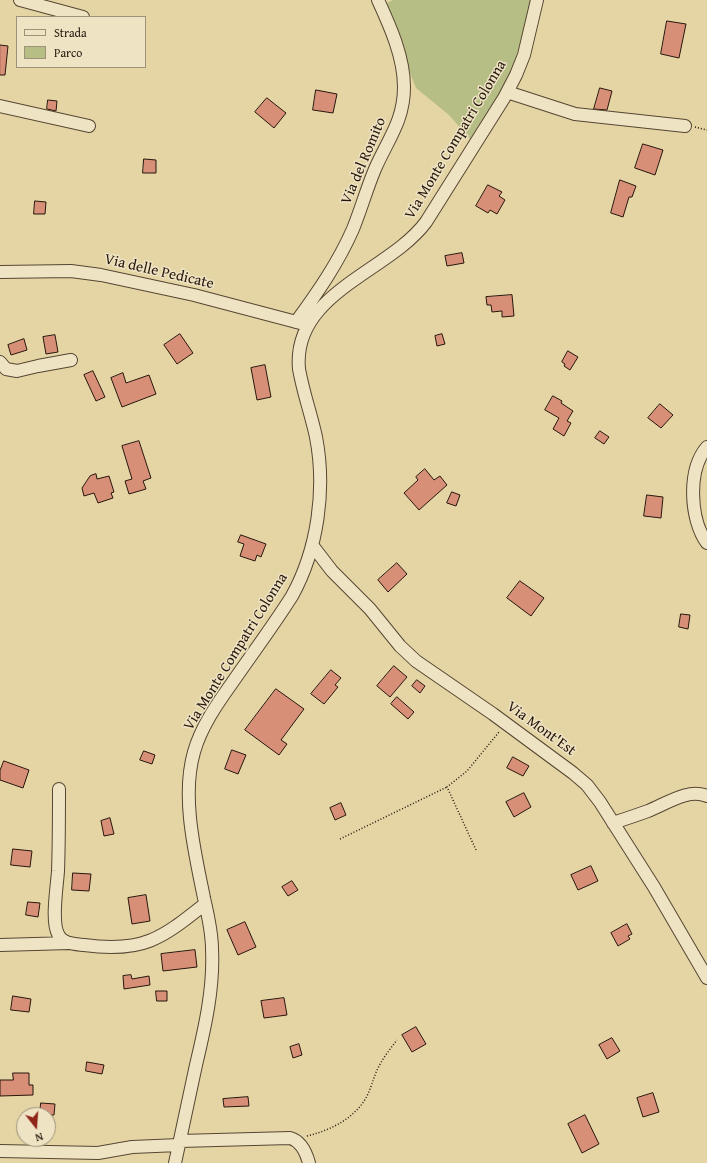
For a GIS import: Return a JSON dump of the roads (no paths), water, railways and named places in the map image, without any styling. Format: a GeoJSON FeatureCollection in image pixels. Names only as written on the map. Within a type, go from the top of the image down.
{"type":"FeatureCollection","features":[{"type":"Feature","properties":{"kind":"street"},"geometry":{"type":"LineString","coordinates":[[20,0],[79,16]]}},
{"type":"Feature","properties":{"kind":"street","name":"Via del Romito"},"geometry":{"type":"LineString","coordinates":[[296,322],[326,280],[348,240],[373,174],[401,116],[404,85],[402,69],[393,38],[378,0]]}},
{"type":"Feature","properties":{"kind":"street","name":"Via Monte Compatri Colonna"},"geometry":{"type":"LineString","coordinates":[[175,1163],[204,1033],[212,963],[212,943],[190,819],[190,790],[193,754],[214,709],[292,596],[304,570],[312,545],[318,504],[320,463],[316,437],[301,376],[299,359],[304,338],[317,312],[333,296],[405,245],[419,231],[431,215],[507,92],[518,71],[524,55],[537,0]]}},
{"type":"Feature","properties":{"kind":"street"},"geometry":{"type":"LineString","coordinates":[[507,92],[575,114],[685,126]]}},
{"type":"Feature","properties":{"kind":"street"},"geometry":{"type":"LineString","coordinates":[[0,106],[89,126]]}},
{"type":"Feature","properties":{"kind":"street","name":"Via delle Pedicate"},"geometry":{"type":"LineString","coordinates":[[0,272],[71,271],[101,275],[194,295],[309,326]]}},
{"type":"Feature","properties":{"kind":"street"},"geometry":{"type":"LineString","coordinates":[[0,362],[6,369],[16,371],[71,360]]}},
{"type":"Feature","properties":{"kind":"street"},"geometry":{"type":"LineString","coordinates":[[707,447],[697,463],[693,487],[696,517],[707,544]]}},
{"type":"Feature","properties":{"kind":"street","name":"Via Mont'Est"},"geometry":{"type":"LineString","coordinates":[[312,545],[332,571],[370,609],[411,657],[582,780],[597,797],[613,822],[661,899],[707,978]]}},
{"type":"Feature","properties":{"kind":"street"},"geometry":{"type":"LineString","coordinates":[[60,789],[55,913],[57,933],[69,943]]}},
{"type":"Feature","properties":{"kind":"street"},"geometry":{"type":"LineString","coordinates":[[613,822],[640,814],[687,795],[699,794],[707,796]]}},
{"type":"Feature","properties":{"kind":"street"},"geometry":{"type":"LineString","coordinates":[[0,945],[69,943],[106,947],[127,947],[142,944],[166,932],[205,904]]}},
{"type":"Feature","properties":{"kind":"street"},"geometry":{"type":"LineString","coordinates":[[0,1151],[98,1153],[180,1143],[282,1137],[294,1139],[302,1146],[309,1163]]}}]}
